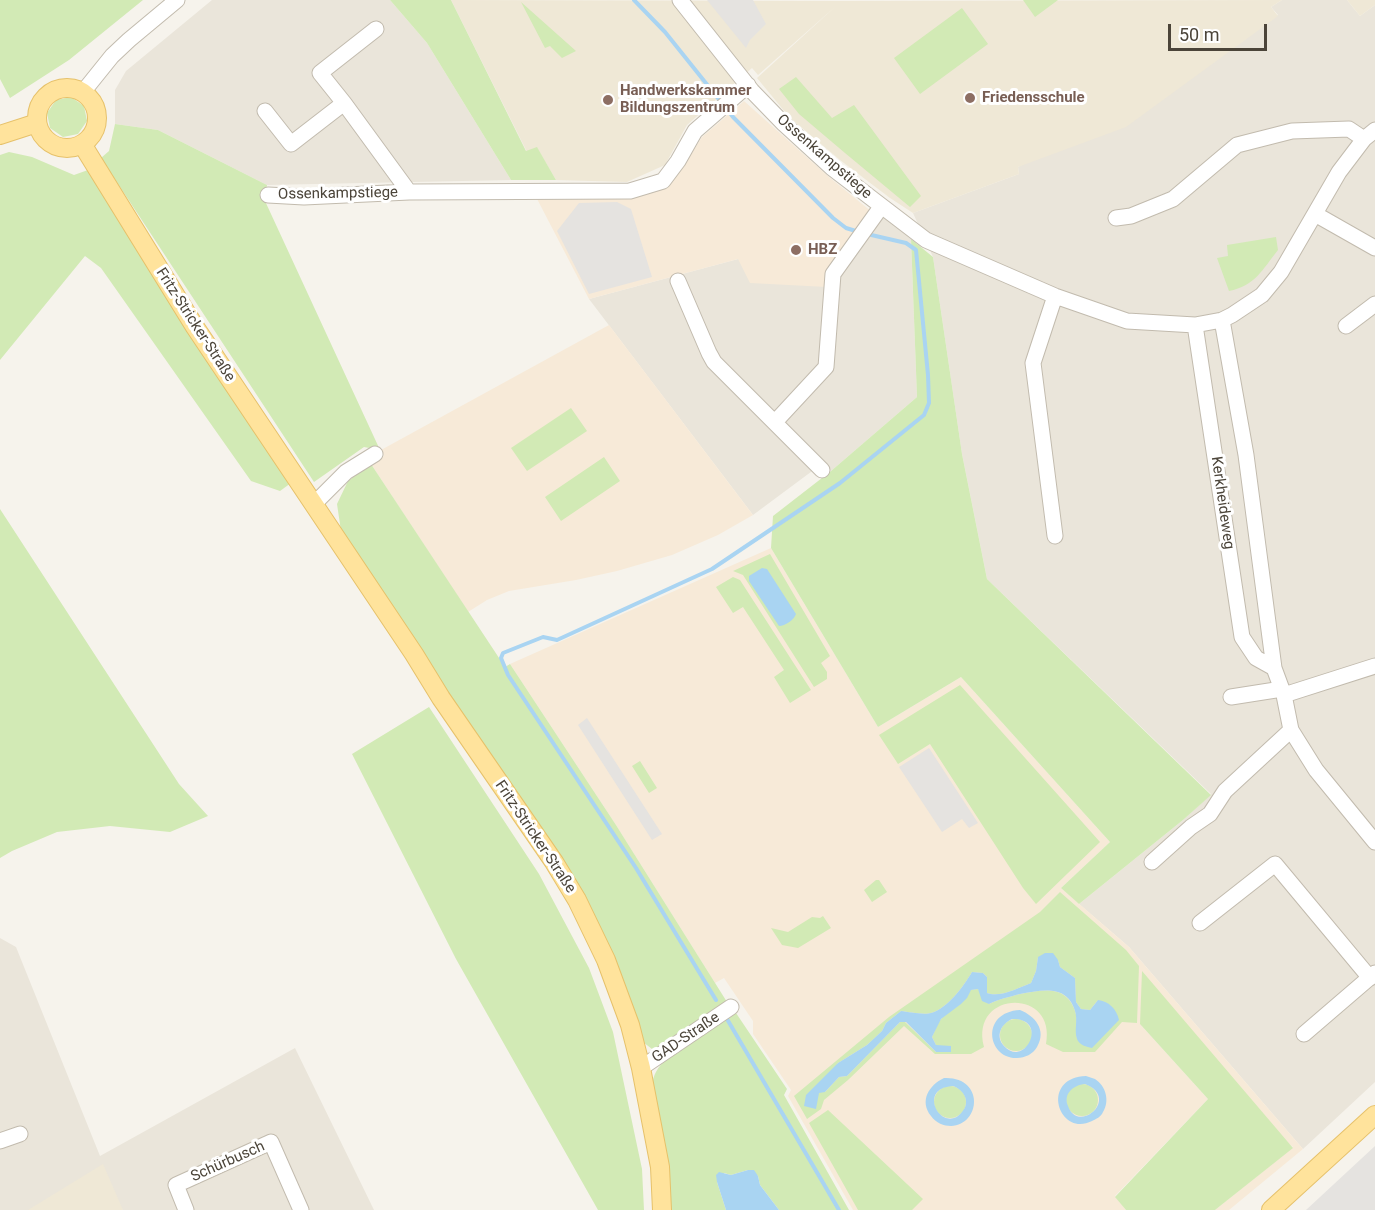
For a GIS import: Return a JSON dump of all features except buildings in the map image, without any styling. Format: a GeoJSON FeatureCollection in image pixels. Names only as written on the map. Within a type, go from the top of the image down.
{"type":"FeatureCollection","features":[{"type":"Feature","properties":{"kind":"main road"},"geometry":{"type":"LineString","coordinates":[[61,88],[83,92],[92,100],[96,111],[96,124],[91,135],[82,144],[70,148],[59,147],[49,142],[41,134],[37,123],[37,111],[42,101],[50,93],[61,88]]}},
{"type":"Feature","properties":{"kind":"main road"},"geometry":{"type":"LineString","coordinates":[[0,135],[37,123]]}},
{"type":"Feature","properties":{"kind":"main road","name":"Fritz-Stricker-Straße"},"geometry":{"type":"LineString","coordinates":[[82,144],[195,327],[414,654],[441,698],[554,862],[577,900],[606,960],[630,1025],[641,1068],[660,1167],[662,1210]]}},
{"type":"Feature","properties":{"kind":"main road"},"geometry":{"type":"LineString","coordinates":[[1271,1210],[1375,1115]]}},
{"type":"Feature","properties":{"kind":"street"},"geometry":{"type":"LineString","coordinates":[[83,92],[112,56],[177,0]]}},
{"type":"Feature","properties":{"kind":"street"},"geometry":{"type":"LineString","coordinates":[[680,0],[748,86]]}},
{"type":"Feature","properties":{"kind":"street","name":"Ossenkampstiege"},"geometry":{"type":"LineString","coordinates":[[376,29],[320,73],[409,192]]}},
{"type":"Feature","properties":{"kind":"street","name":"Ossenkampstiege"},"geometry":{"type":"LineString","coordinates":[[268,195],[304,197],[409,192],[630,191],[663,181],[678,161],[695,131],[748,86],[784,124],[877,212],[926,240],[1055,297],[1127,321],[1195,325],[1222,320],[1262,294],[1281,272],[1339,172],[1370,135],[1349,129],[1292,130],[1237,145],[1173,199],[1131,216],[1116,219]]}},
{"type":"Feature","properties":{"kind":"street"},"geometry":{"type":"LineString","coordinates":[[265,111],[291,144],[344,103]]}},
{"type":"Feature","properties":{"kind":"street"},"geometry":{"type":"LineString","coordinates":[[775,422],[826,367],[833,274],[877,212]]}},
{"type":"Feature","properties":{"kind":"street"},"geometry":{"type":"LineString","coordinates":[[1315,214],[1375,248]]}},
{"type":"Feature","properties":{"kind":"street"},"geometry":{"type":"LineString","coordinates":[[678,281],[714,362],[822,470]]}},
{"type":"Feature","properties":{"kind":"street"},"geometry":{"type":"LineString","coordinates":[[1055,297],[1033,363],[1055,536]]}},
{"type":"Feature","properties":{"kind":"street"},"geometry":{"type":"LineString","coordinates":[[1346,326],[1375,304]]}},
{"type":"Feature","properties":{"kind":"street","name":"Kerkheideweg"},"geometry":{"type":"LineString","coordinates":[[1222,320],[1246,455],[1274,668],[1283,692],[1291,730],[1316,770],[1375,842]]}},
{"type":"Feature","properties":{"kind":"street","name":"Kerkheideweg"},"geometry":{"type":"LineString","coordinates":[[1195,325],[1242,637],[1256,658],[1274,668]]}},
{"type":"Feature","properties":{"kind":"street"},"geometry":{"type":"LineString","coordinates":[[314,504],[346,472],[375,454]]}},
{"type":"Feature","properties":{"kind":"street"},"geometry":{"type":"LineString","coordinates":[[1230,697],[1283,692],[1375,666]]}},
{"type":"Feature","properties":{"kind":"street"},"geometry":{"type":"LineString","coordinates":[[1152,862],[1191,827],[1210,814],[1224,791],[1291,730]]}},
{"type":"Feature","properties":{"kind":"street"},"geometry":{"type":"LineString","coordinates":[[1200,923],[1275,864],[1372,976],[1304,1034]]}},
{"type":"Feature","properties":{"kind":"street","name":"GAD-Straße"},"geometry":{"type":"LineString","coordinates":[[641,1068],[731,1007]]}},
{"type":"Feature","properties":{"kind":"street"},"geometry":{"type":"LineString","coordinates":[[0,1141],[20,1134]]}},
{"type":"Feature","properties":{"kind":"street","name":"Schürbusch"},"geometry":{"type":"LineString","coordinates":[[186,1210],[176,1185],[271,1142],[301,1210]]}},
{"type":"Feature","properties":{"kind":"shaded area"},"geometry":{"type":"Polygon","coordinates":[[[212,0],[390,0],[427,43],[511,180],[267,185],[158,130],[115,124],[115,90],[126,71],[212,0]]]}},
{"type":"Feature","properties":{"kind":"shaded area","name":"Friedensschule"},"geometry":{"type":"Polygon","coordinates":[[[451,0],[1282,0],[1271,7],[1278,16],[1126,127],[1018,167],[1019,174],[913,213],[840,160],[790,118],[757,78],[836,6],[758,75],[752,68],[687,125],[665,165],[627,182],[556,180],[537,148],[527,152],[451,0]]]}},
{"type":"Feature","properties":{"kind":"shaded area"},"geometry":{"type":"Polygon","coordinates":[[[707,0],[753,0],[766,24],[750,40],[746,48],[707,0]]]}},
{"type":"Feature","properties":{"kind":"shaded area"},"geometry":{"type":"Polygon","coordinates":[[[1282,0],[1347,0],[1360,16],[1375,5],[1375,1082],[1303,1149],[1129,947],[1079,904],[1183,820],[1211,794],[987,579],[962,454],[933,257],[913,213],[1019,174],[1018,167],[1278,15],[1271,7],[1282,0]]]}},
{"type":"Feature","properties":{"kind":"shaded area"},"geometry":{"type":"Polygon","coordinates":[[[1347,0],[1375,0],[1375,5],[1360,16],[1347,0]]]}},
{"type":"Feature","properties":{"kind":"shaded area"},"geometry":{"type":"Polygon","coordinates":[[[744,101],[872,212],[827,287],[750,283],[738,259],[589,299],[535,195],[631,197],[684,165],[702,137],[744,101]]]}},
{"type":"Feature","properties":{"kind":"shaded area"},"geometry":{"type":"Polygon","coordinates":[[[617,202],[631,209],[652,277],[589,294],[557,231],[579,203],[617,202]]]}},
{"type":"Feature","properties":{"kind":"shaded area"},"geometry":{"type":"Polygon","coordinates":[[[882,216],[911,239],[917,397],[831,471],[823,463],[753,515],[589,299],[738,259],[839,275],[882,216]]]}},
{"type":"Feature","properties":{"kind":"shaded area"},"geometry":{"type":"Polygon","coordinates":[[[609,325],[753,515],[718,535],[672,555],[617,571],[509,591],[487,600],[468,612],[371,464],[384,456],[381,450],[609,325]]]}},
{"type":"Feature","properties":{"kind":"shaded area"},"geometry":{"type":"Polygon","coordinates":[[[771,548],[878,727],[961,677],[1110,842],[1061,888],[1129,947],[1303,1149],[1229,1210],[1215,1210],[1293,1147],[1140,1024],[1208,1099],[1115,1196],[1126,1210],[853,1210],[788,1096],[791,1090],[753,1034],[753,1021],[724,978],[715,983],[616,825],[510,664],[771,548]]]}},
{"type":"Feature","properties":{"kind":"shaded area"},"geometry":{"type":"Polygon","coordinates":[[[587,718],[662,834],[652,840],[578,725],[587,718]]]}},
{"type":"Feature","properties":{"kind":"shaded area"},"geometry":{"type":"Polygon","coordinates":[[[929,748],[978,823],[969,828],[962,819],[942,832],[899,767],[929,748]]]}},
{"type":"Feature","properties":{"kind":"shaded area"},"geometry":{"type":"Polygon","coordinates":[[[0,938],[16,947],[100,1156],[295,1048],[374,1210],[0,1210],[0,938]]]}},
{"type":"Feature","properties":{"kind":"shaded area"},"geometry":{"type":"Polygon","coordinates":[[[1375,1146],[1375,1210],[1306,1210],[1375,1146]]]}},
{"type":"Feature","properties":{"kind":"shaded area"},"geometry":{"type":"Polygon","coordinates":[[[103,1164],[123,1210],[28,1210],[103,1164]]]}},
{"type":"Feature","properties":{"kind":"green space"},"geometry":{"type":"Polygon","coordinates":[[[0,0],[143,0],[69,60],[10,98],[0,79],[0,0]]]}},
{"type":"Feature","properties":{"kind":"green space"},"geometry":{"type":"Polygon","coordinates":[[[390,0],[451,0],[526,151],[537,147],[556,180],[511,180],[427,43],[390,0]]]}},
{"type":"Feature","properties":{"kind":"green space"},"geometry":{"type":"Polygon","coordinates":[[[1023,0],[1058,0],[1035,17],[1023,0]]]}},
{"type":"Feature","properties":{"kind":"green space"},"geometry":{"type":"Polygon","coordinates":[[[521,2],[576,51],[562,58],[550,46],[545,48],[521,2]]]}},
{"type":"Feature","properties":{"kind":"green space"},"geometry":{"type":"Polygon","coordinates":[[[962,8],[988,44],[920,94],[894,58],[962,8]]]}},
{"type":"Feature","properties":{"kind":"green space"},"geometry":{"type":"Polygon","coordinates":[[[796,77],[832,118],[854,105],[921,196],[910,207],[799,114],[779,89],[796,77]]]}},
{"type":"Feature","properties":{"kind":"green space"},"geometry":{"type":"Polygon","coordinates":[[[71,97],[84,106],[87,121],[78,134],[63,137],[50,128],[47,113],[56,100],[71,97]]]}},
{"type":"Feature","properties":{"kind":"green space"},"geometry":{"type":"Polygon","coordinates":[[[115,124],[158,130],[267,185],[265,201],[380,450],[364,447],[314,482],[101,158],[109,151],[115,124]]]}},
{"type":"Feature","properties":{"kind":"green space"},"geometry":{"type":"Polygon","coordinates":[[[9,152],[32,157],[74,175],[88,170],[291,483],[280,491],[251,481],[101,268],[85,256],[0,360],[0,155],[9,152]]]}},
{"type":"Feature","properties":{"kind":"green space"},"geometry":{"type":"Polygon","coordinates":[[[1276,237],[1278,250],[1262,270],[1252,281],[1229,291],[1217,258],[1228,256],[1227,245],[1276,237]]]}},
{"type":"Feature","properties":{"kind":"green space"},"geometry":{"type":"Polygon","coordinates":[[[911,239],[933,257],[962,454],[987,579],[1211,795],[1079,904],[1061,888],[1110,842],[961,677],[878,727],[771,548],[773,516],[831,471],[917,397],[911,239]]]}},
{"type":"Feature","properties":{"kind":"green space"},"geometry":{"type":"Polygon","coordinates":[[[571,408],[587,431],[527,471],[511,448],[571,408]]]}},
{"type":"Feature","properties":{"kind":"green space"},"geometry":{"type":"Polygon","coordinates":[[[604,457],[620,481],[561,521],[545,497],[604,457]]]}},
{"type":"Feature","properties":{"kind":"green space"},"geometry":{"type":"Polygon","coordinates":[[[371,464],[505,667],[510,664],[616,825],[727,1002],[663,1046],[652,1049],[639,1039],[612,956],[341,531],[337,504],[348,481],[371,464]]]}},
{"type":"Feature","properties":{"kind":"green space"},"geometry":{"type":"Polygon","coordinates":[[[0,509],[179,784],[208,816],[170,832],[110,826],[57,832],[0,858],[0,509]]]}},
{"type":"Feature","properties":{"kind":"green space"},"geometry":{"type":"Polygon","coordinates":[[[770,554],[830,656],[821,663],[827,672],[827,679],[814,687],[743,575],[733,571],[770,554]]]}},
{"type":"Feature","properties":{"kind":"green space"},"geometry":{"type":"Polygon","coordinates":[[[733,577],[740,580],[811,690],[790,703],[774,677],[784,670],[743,607],[733,613],[716,587],[733,577]]]}},
{"type":"Feature","properties":{"kind":"green space"},"geometry":{"type":"Polygon","coordinates":[[[960,685],[1100,842],[1036,904],[1023,888],[930,744],[898,764],[879,735],[960,685]]]}},
{"type":"Feature","properties":{"kind":"green space"},"geometry":{"type":"Polygon","coordinates":[[[429,707],[539,874],[589,968],[613,1032],[642,1169],[644,1210],[598,1210],[456,959],[352,754],[429,707]]]}},
{"type":"Feature","properties":{"kind":"green space"},"geometry":{"type":"Polygon","coordinates":[[[640,761],[657,788],[649,793],[632,766],[640,761]]]}},
{"type":"Feature","properties":{"kind":"green space"},"geometry":{"type":"Polygon","coordinates":[[[879,880],[887,892],[872,902],[864,890],[879,880]]]}},
{"type":"Feature","properties":{"kind":"green space"},"geometry":{"type":"Polygon","coordinates":[[[1060,892],[1126,950],[1139,966],[1137,1023],[1122,1022],[1095,1052],[1063,1052],[1046,1044],[1046,1025],[1039,1012],[1027,1005],[1014,1003],[1000,1006],[989,1014],[983,1028],[984,1047],[971,1054],[935,1054],[904,1026],[824,1100],[821,1109],[807,1119],[794,1096],[889,1017],[1040,912],[1060,892]],[[1038,957],[1031,983],[1009,992],[987,993],[987,977],[983,973],[972,972],[943,1007],[924,1014],[901,1011],[886,1023],[882,1031],[867,1045],[838,1063],[819,1092],[825,1092],[839,1077],[847,1076],[900,1022],[905,1022],[936,1052],[936,1045],[932,1037],[937,1025],[946,1014],[964,1000],[970,990],[978,989],[989,1004],[1028,992],[1052,991],[1066,996],[1075,1011],[1077,1039],[1098,1000],[1090,1010],[1081,1009],[1076,1002],[1075,978],[1060,967],[1058,960],[1038,957]]]}},
{"type":"Feature","properties":{"kind":"green space"},"geometry":{"type":"Polygon","coordinates":[[[823,916],[831,928],[798,948],[782,945],[771,928],[788,932],[812,917],[823,916]]]}},
{"type":"Feature","properties":{"kind":"green space"},"geometry":{"type":"Polygon","coordinates":[[[1142,971],[1293,1148],[1215,1210],[1126,1210],[1115,1197],[1208,1099],[1140,1024],[1142,971]]]}},
{"type":"Feature","properties":{"kind":"green space"},"geometry":{"type":"Polygon","coordinates":[[[736,1013],[787,1089],[784,1095],[849,1210],[779,1210],[760,1185],[758,1176],[748,1170],[731,1175],[724,1173],[717,1182],[726,1210],[669,1210],[652,1090],[653,1078],[664,1061],[736,1013]]]}},
{"type":"Feature","properties":{"kind":"green space"},"geometry":{"type":"Polygon","coordinates":[[[1016,1019],[1027,1024],[1032,1035],[1027,1046],[1016,1051],[1005,1046],[1000,1035],[1005,1024],[1016,1019]]]}},
{"type":"Feature","properties":{"kind":"green space"},"geometry":{"type":"Polygon","coordinates":[[[1082,1084],[1093,1089],[1098,1100],[1093,1111],[1082,1116],[1071,1111],[1066,1100],[1071,1089],[1082,1084]]]}},
{"type":"Feature","properties":{"kind":"green space"},"geometry":{"type":"Polygon","coordinates":[[[950,1086],[961,1091],[966,1102],[961,1113],[950,1118],[939,1113],[934,1102],[939,1091],[950,1086]]]}},
{"type":"Feature","properties":{"kind":"green space"},"geometry":{"type":"Polygon","coordinates":[[[828,1110],[923,1199],[912,1210],[858,1210],[809,1123],[828,1110]]]}},
{"type":"Feature","properties":{"kind":"water"},"geometry":{"type":"Polygon","coordinates":[[[762,568],[767,569],[796,614],[784,625],[779,626],[749,581],[749,576],[762,568]]]}},
{"type":"Feature","properties":{"kind":"water"},"geometry":{"type":"Polygon","coordinates":[[[1045,953],[1053,953],[1060,967],[1075,978],[1076,1002],[1081,1009],[1090,1010],[1098,1000],[1109,1004],[1116,1012],[1119,1020],[1092,1048],[1078,1041],[1075,1011],[1066,996],[1060,993],[1028,992],[989,1004],[982,1001],[978,989],[971,990],[961,1004],[941,1019],[932,1037],[936,1045],[951,1046],[951,1052],[936,1052],[906,1022],[900,1022],[847,1076],[839,1077],[825,1092],[819,1093],[816,1109],[804,1106],[806,1095],[838,1063],[867,1045],[882,1031],[886,1023],[901,1011],[924,1014],[943,1007],[972,972],[983,973],[987,977],[987,993],[998,994],[1015,990],[1031,983],[1038,957],[1045,953]]]}},
{"type":"Feature","properties":{"kind":"water"},"geometry":{"type":"Polygon","coordinates":[[[1020,1010],[1038,1024],[1040,1041],[1028,1055],[1017,1058],[1007,1056],[994,1044],[992,1035],[994,1026],[998,1018],[1020,1010]],[[1012,1019],[1001,1031],[1001,1042],[1012,1051],[1019,1051],[1030,1041],[1032,1033],[1030,1026],[1023,1021],[1012,1019]]]}},
{"type":"Feature","properties":{"kind":"water"},"geometry":{"type":"Polygon","coordinates":[[[1086,1076],[1095,1079],[1102,1086],[1106,1094],[1106,1103],[1098,1118],[1080,1124],[1063,1115],[1059,1106],[1059,1096],[1062,1086],[1071,1079],[1086,1076]],[[1085,1084],[1070,1091],[1067,1102],[1073,1114],[1080,1117],[1094,1111],[1099,1097],[1095,1090],[1085,1084]]]}},
{"type":"Feature","properties":{"kind":"water"},"geometry":{"type":"Polygon","coordinates":[[[944,1078],[957,1079],[966,1084],[972,1092],[973,1109],[969,1117],[961,1123],[951,1126],[943,1125],[927,1110],[927,1094],[944,1078]],[[953,1086],[942,1089],[936,1094],[934,1101],[936,1109],[947,1118],[955,1118],[965,1108],[965,1097],[953,1086]]]}},
{"type":"Feature","properties":{"kind":"water"},"geometry":{"type":"Polygon","coordinates":[[[754,1170],[760,1185],[779,1210],[726,1210],[716,1175],[719,1172],[731,1175],[754,1170]]]}},
{"type":"Feature","properties":{"kind":"waterway"},"geometry":{"type":"LineString","coordinates":[[634,0],[665,32],[721,102]]}},
{"type":"Feature","properties":{"kind":"waterway"},"geometry":{"type":"LineString","coordinates":[[726,108],[833,218],[846,228],[859,232]]}},
{"type":"Feature","properties":{"kind":"waterway"},"geometry":{"type":"LineString","coordinates":[[716,1000],[636,868],[508,675],[501,658],[503,653],[543,637],[557,640],[712,569],[840,483],[924,415],[929,403],[928,375],[916,250],[906,243],[867,234]]}},
{"type":"Feature","properties":{"kind":"waterway"},"geometry":{"type":"LineString","coordinates":[[727,1019],[839,1210]]}},
{"type":"Feature","properties":{"kind":"place","name":"Friedensschule"},"geometry":{"type":"Point","coordinates":[970,98]}},
{"type":"Feature","properties":{"kind":"place","name":"Handwerkskammer Bildungszentrum"},"geometry":{"type":"Point","coordinates":[608,100]}},
{"type":"Feature","properties":{"kind":"place","name":"HBZ"},"geometry":{"type":"Point","coordinates":[796,250]}}]}
